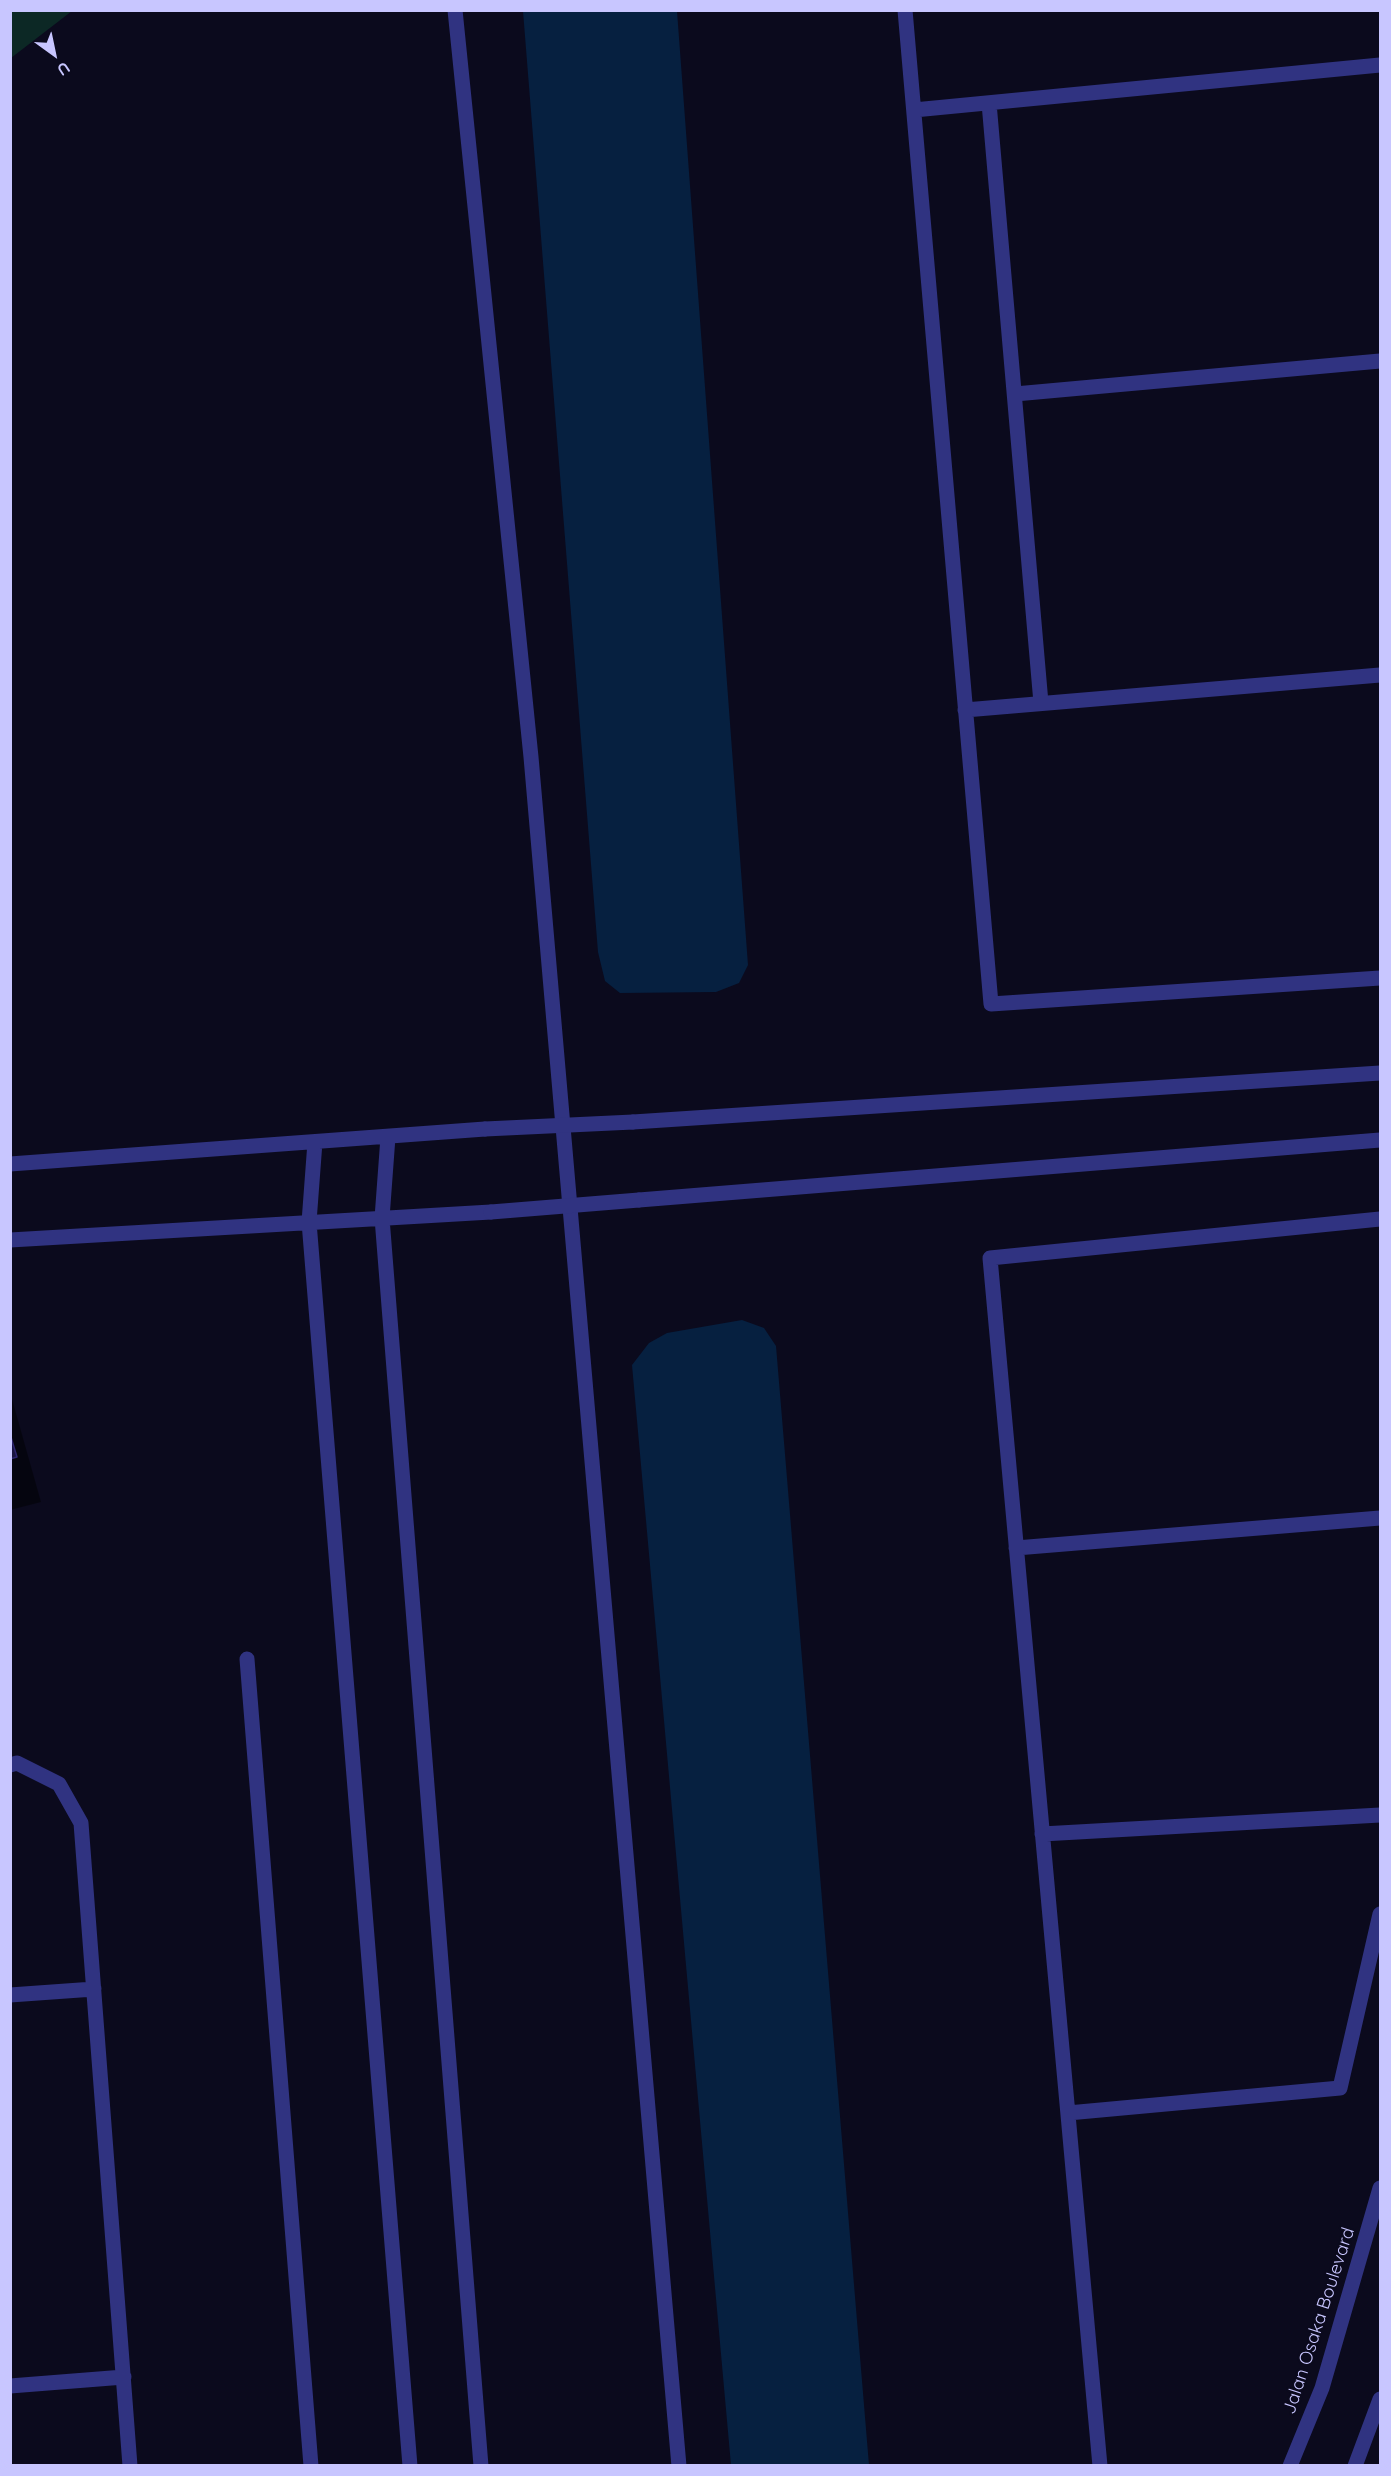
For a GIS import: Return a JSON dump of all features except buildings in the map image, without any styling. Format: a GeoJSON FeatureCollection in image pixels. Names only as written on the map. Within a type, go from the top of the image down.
{"type":"FeatureCollection","features":[{"type":"Feature","properties":{"kind":"street"},"geometry":{"type":"LineString","coordinates":[[455,10],[531,757],[679,2466]]}},
{"type":"Feature","properties":{"kind":"street"},"geometry":{"type":"LineString","coordinates":[[905,10],[991,1004],[1380,978]]}},
{"type":"Feature","properties":{"kind":"street"},"geometry":{"type":"LineString","coordinates":[[914,110],[1380,65]]}},
{"type":"Feature","properties":{"kind":"street"},"geometry":{"type":"LineString","coordinates":[[989,103],[1041,703]]}},
{"type":"Feature","properties":{"kind":"street"},"geometry":{"type":"LineString","coordinates":[[1015,394],[1380,362]]}},
{"type":"Feature","properties":{"kind":"street"},"geometry":{"type":"LineString","coordinates":[[965,710],[1380,675]]}},
{"type":"Feature","properties":{"kind":"street"},"geometry":{"type":"LineString","coordinates":[[10,1164],[485,1129],[633,1122],[1380,1073]]}},
{"type":"Feature","properties":{"kind":"street"},"geometry":{"type":"LineString","coordinates":[[388,1137],[382,1218],[481,2466]]}},
{"type":"Feature","properties":{"kind":"street"},"geometry":{"type":"LineString","coordinates":[[10,1240],[490,1212],[1380,1140]]}},
{"type":"Feature","properties":{"kind":"street"},"geometry":{"type":"LineString","coordinates":[[315,1142],[309,1222],[410,2466]]}},
{"type":"Feature","properties":{"kind":"street"},"geometry":{"type":"LineString","coordinates":[[1100,2466],[990,1258],[1380,1219]]}},
{"type":"Feature","properties":{"kind":"street"},"geometry":{"type":"LineString","coordinates":[[1016,1548],[1380,1518]]}},
{"type":"Feature","properties":{"kind":"street"},"geometry":{"type":"LineString","coordinates":[[247,1659],[311,2466]]}},
{"type":"Feature","properties":{"kind":"street"},"geometry":{"type":"LineString","coordinates":[[10,1765],[18,1763],[59,1785],[81,1823],[130,2466]]}},
{"type":"Feature","properties":{"kind":"street"},"geometry":{"type":"LineString","coordinates":[[1042,1834],[1380,1815]]}},
{"type":"Feature","properties":{"kind":"street"},"geometry":{"type":"LineString","coordinates":[[1068,2113],[1340,2088],[1380,1914]]}},
{"type":"Feature","properties":{"kind":"street"},"geometry":{"type":"LineString","coordinates":[[10,1995],[94,1989]]}},
{"type":"Feature","properties":{"kind":"street","name":"Jalan Osaka Boulevard"},"geometry":{"type":"LineString","coordinates":[[1290,2466],[1322,2388],[1380,2188]]}},
{"type":"Feature","properties":{"kind":"street"},"geometry":{"type":"LineString","coordinates":[[10,2386],[124,2377]]}},
{"type":"Feature","properties":{"kind":"street"},"geometry":{"type":"LineString","coordinates":[[1355,2466],[1380,2399]]}},
{"type":"Feature","properties":{"kind":"green space"},"geometry":{"type":"Polygon","coordinates":[[[11,10],[72,10],[72,11],[11,58],[11,10]]]}},
{"type":"Feature","properties":{"kind":"water"},"geometry":{"type":"Polygon","coordinates":[[[523,11],[677,11],[748,965],[739,983],[716,992],[620,993],[605,981],[598,952],[523,11]]]}},
{"type":"Feature","properties":{"kind":"water"},"geometry":{"type":"Polygon","coordinates":[[[742,1320],[764,1328],[776,1346],[869,2465],[731,2465],[632,1365],[649,1343],[667,1333],[742,1320]]]}}]}
